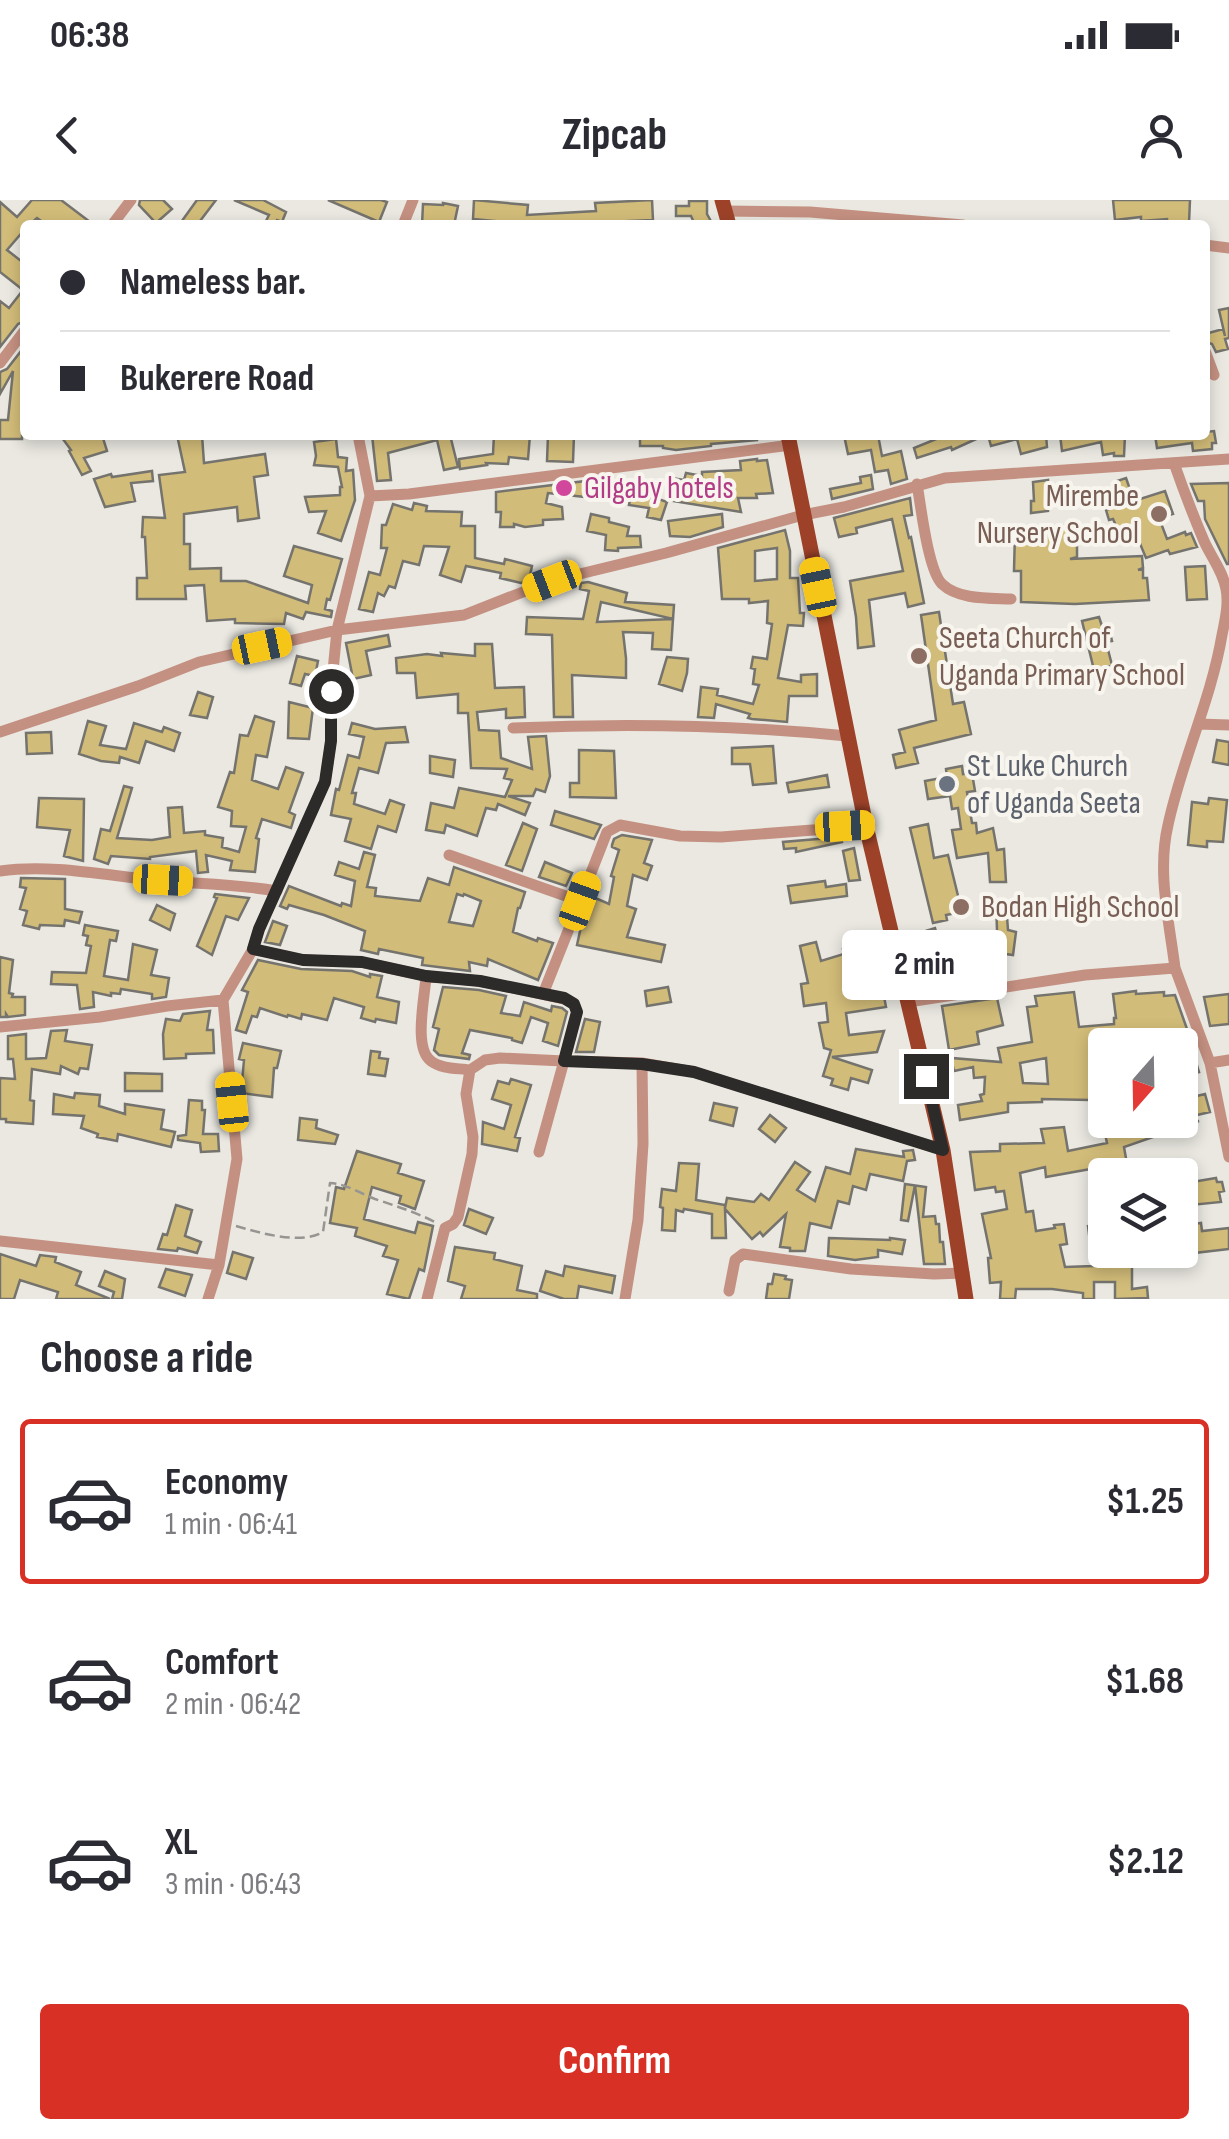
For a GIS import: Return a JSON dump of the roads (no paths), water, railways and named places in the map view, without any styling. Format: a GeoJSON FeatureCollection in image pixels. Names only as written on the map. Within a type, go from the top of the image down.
{"type":"FeatureCollection","features":[{"type":"Feature","properties":{"kind":"main road"},"geometry":{"type":"LineString","coordinates":[[790,440],[866,826],[943,1150],[966,1299]]}},
{"type":"Feature","properties":{"kind":"street"},"geometry":{"type":"LineString","coordinates":[[725,212],[810,212],[904,220]]}},
{"type":"Feature","properties":{"kind":"street"},"geometry":{"type":"LineString","coordinates":[[0,363],[20,337]]}},
{"type":"Feature","properties":{"kind":"street"},"geometry":{"type":"LineString","coordinates":[[1210,364],[1214,375]]}},
{"type":"Feature","properties":{"kind":"street"},"geometry":{"type":"LineString","coordinates":[[208,1299],[219,1265],[237,1159],[223,1000],[253,949],[325,782],[337,630],[370,496],[359,440]]}},
{"type":"Feature","properties":{"kind":"street"},"geometry":{"type":"LineString","coordinates":[[370,496],[409,494],[790,440]]}},
{"type":"Feature","properties":{"kind":"street"},"geometry":{"type":"LineString","coordinates":[[0,732],[198,662],[337,630],[464,615],[552,581],[844,507],[917,484],[946,478],[1229,459]]}},
{"type":"Feature","properties":{"kind":"street"},"geometry":{"type":"LineString","coordinates":[[1174,463],[1220,569],[1226,610],[1218,664],[1177,789],[1162,864],[1175,968],[1210,1063],[1229,1157]]}},
{"type":"Feature","properties":{"kind":"street"},"geometry":{"type":"LineString","coordinates":[[917,484],[932,565],[940,583],[968,596],[1011,599]]}},
{"type":"Feature","properties":{"kind":"street"},"geometry":{"type":"LineString","coordinates":[[1199,724],[1229,725]]}},
{"type":"Feature","properties":{"kind":"street"},"geometry":{"type":"LineString","coordinates":[[513,728],[586,725],[848,736]]}},
{"type":"Feature","properties":{"kind":"street"},"geometry":{"type":"LineString","coordinates":[[543,994],[607,832],[620,824],[680,836],[721,837],[866,826]]}},
{"type":"Feature","properties":{"kind":"street"},"geometry":{"type":"LineString","coordinates":[[450,855],[580,901]]}},
{"type":"Feature","properties":{"kind":"street"},"geometry":{"type":"LineString","coordinates":[[0,871],[28,868],[238,884],[277,891]]}},
{"type":"Feature","properties":{"kind":"street"},"geometry":{"type":"LineString","coordinates":[[253,949],[303,960],[362,962],[426,976],[480,981],[564,998],[574,1004],[577,1012],[539,1152]]}},
{"type":"Feature","properties":{"kind":"street"},"geometry":{"type":"LineString","coordinates":[[908,1002],[1086,975],[1175,968]]}},
{"type":"Feature","properties":{"kind":"street"},"geometry":{"type":"LineString","coordinates":[[426,976],[421,1042],[424,1054],[443,1067],[470,1070],[485,1060],[500,1058],[642,1064],[694,1072],[943,1150]]}},
{"type":"Feature","properties":{"kind":"street"},"geometry":{"type":"LineString","coordinates":[[0,1028],[223,1000]]}},
{"type":"Feature","properties":{"kind":"street"},"geometry":{"type":"LineString","coordinates":[[1210,1063],[1229,1060]]}},
{"type":"Feature","properties":{"kind":"street"},"geometry":{"type":"LineString","coordinates":[[625,1299],[638,1220],[642,1064]]}},
{"type":"Feature","properties":{"kind":"street"},"geometry":{"type":"LineString","coordinates":[[427,1299],[444,1228],[458,1216],[472,1154],[466,1094],[470,1070]]}},
{"type":"Feature","properties":{"kind":"street"},"geometry":{"type":"LineString","coordinates":[[0,1241],[219,1265]]}},
{"type":"Feature","properties":{"kind":"street"},"geometry":{"type":"LineString","coordinates":[[729,1291],[734,1260],[742,1254],[851,1268],[934,1274],[964,1272]]}},
{"type":"Feature","properties":{"kind":"place","name":"Gilgaby hotels"},"geometry":{"type":"Point","coordinates":[564,488]}},
{"type":"Feature","properties":{"kind":"place","name":"Mirembe Nursery School"},"geometry":{"type":"Point","coordinates":[1159,514]}},
{"type":"Feature","properties":{"kind":"place","name":"Seeta Church of Uganda Primary School"},"geometry":{"type":"Point","coordinates":[919,656]}},
{"type":"Feature","properties":{"kind":"place","name":"St Luke Church of Uganda Seeta"},"geometry":{"type":"Point","coordinates":[947,784]}},
{"type":"Feature","properties":{"kind":"place","name":"Bodan High School"},"geometry":{"type":"Point","coordinates":[961,907]}}]}
